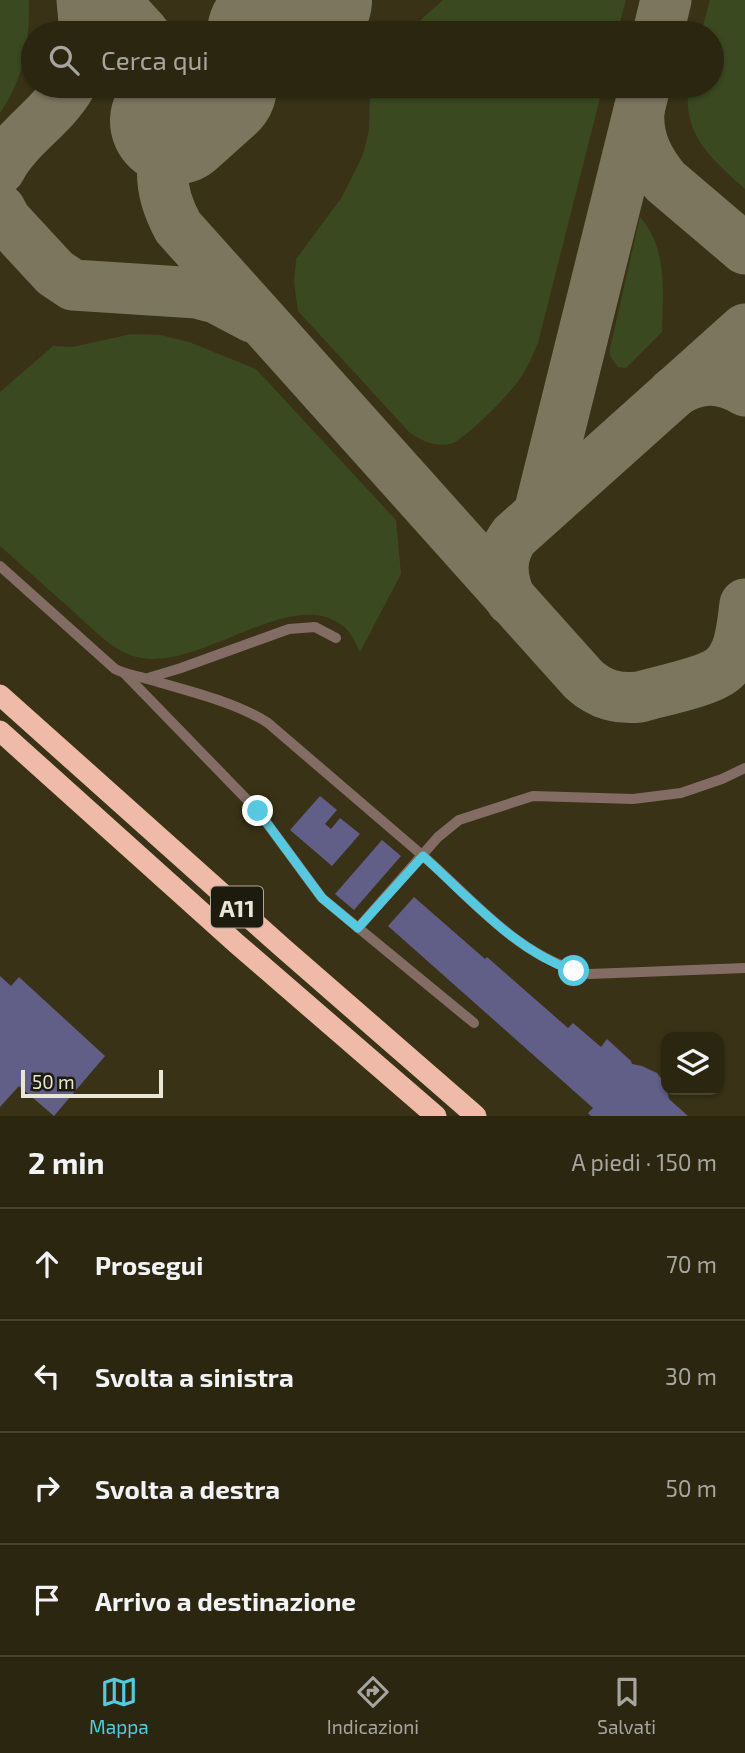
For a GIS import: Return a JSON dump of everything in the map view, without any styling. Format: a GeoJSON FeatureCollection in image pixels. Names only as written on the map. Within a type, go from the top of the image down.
{"type":"FeatureCollection","features":[{"type":"Feature","properties":{"kind":"highway","name":"A11"},"geometry":{"type":"LineString","coordinates":[[0,695],[476,1116]]}},
{"type":"Feature","properties":{"kind":"highway","name":"A11"},"geometry":{"type":"LineString","coordinates":[[0,731],[237,944],[436,1116]]}},
{"type":"Feature","properties":{"kind":"lane"},"geometry":{"type":"LineString","coordinates":[[0,566],[158,706],[258,811],[322,898],[474,1023]]}},
{"type":"Feature","properties":{"kind":"lane"},"geometry":{"type":"LineString","coordinates":[[147,678],[289,629],[315,627],[336,638]]}},
{"type":"Feature","properties":{"kind":"lane"},"geometry":{"type":"LineString","coordinates":[[125,674],[147,678],[246,710],[268,723],[518,942],[545,960],[567,969],[610,975],[745,968]]}},
{"type":"Feature","properties":{"kind":"lane"},"geometry":{"type":"LineString","coordinates":[[358,928],[443,831],[459,820],[518,800],[547,796],[606,799],[661,796],[699,788],[745,768]]}},
{"type":"Feature","properties":{"kind":"green space"},"geometry":{"type":"Polygon","coordinates":[[[0,0],[29,0],[29,21],[21,21],[21,70],[0,113],[0,0]]]}},
{"type":"Feature","properties":{"kind":"green space"},"geometry":{"type":"Polygon","coordinates":[[[443,0],[626,0],[620,21],[419,21],[443,0]]]}},
{"type":"Feature","properties":{"kind":"green space"},"geometry":{"type":"Polygon","coordinates":[[[710,0],[745,0],[745,189],[711,156],[695,132],[690,118],[688,98],[724,98],[724,21],[704,21],[710,0]]]}},
{"type":"Feature","properties":{"kind":"green space"},"geometry":{"type":"Polygon","coordinates":[[[370,98],[600,98],[538,343],[524,373],[509,393],[477,425],[450,444],[428,442],[409,432],[298,311],[294,283],[296,259],[342,197],[362,157],[369,131],[370,98]]]}},
{"type":"Feature","properties":{"kind":"green space"},"geometry":{"type":"Polygon","coordinates":[[[640,217],[649,229],[660,257],[663,286],[662,332],[626,368],[618,367],[610,356],[610,348],[640,217]]]}},
{"type":"Feature","properties":{"kind":"green space"},"geometry":{"type":"Polygon","coordinates":[[[131,334],[161,335],[189,342],[256,369],[396,520],[401,574],[360,652],[343,626],[321,616],[296,616],[269,623],[183,655],[156,659],[130,655],[101,637],[0,546],[0,392],[53,346],[73,347],[131,334]]]}},
{"type":"Feature","properties":{"kind":"building"},"geometry":{"type":"Polygon","coordinates":[[[320,796],[337,810],[325,824],[331,829],[340,818],[360,834],[332,866],[290,830],[320,796]]]}},
{"type":"Feature","properties":{"kind":"building"},"geometry":{"type":"Polygon","coordinates":[[[382,840],[401,856],[354,910],[335,894],[382,840]]]}},
{"type":"Feature","properties":{"kind":"building"},"geometry":{"type":"Polygon","coordinates":[[[414,897],[568,1028],[573,1023],[601,1047],[607,1039],[632,1064],[657,1073],[661,1078],[661,1095],[668,1095],[669,1099],[688,1116],[591,1116],[588,1113],[593,1108],[388,926],[414,897]]]}},
{"type":"Feature","properties":{"kind":"building"},"geometry":{"type":"Polygon","coordinates":[[[0,976],[11,986],[19,977],[105,1056],[54,1116],[19,1086],[0,1107],[0,976]]]}},
{"type":"Feature","properties":{"kind":"taxiway"},"geometry":{"type":"LineString","coordinates":[[82,0],[84,21]]}},
{"type":"Feature","properties":{"kind":"taxiway"},"geometry":{"type":"LineString","coordinates":[[114,0],[133,21]]}},
{"type":"Feature","properties":{"kind":"taxiway"},"geometry":{"type":"LineString","coordinates":[[661,21],[666,0]]}},
{"type":"Feature","properties":{"kind":"taxiway"},"geometry":{"type":"LineString","coordinates":[[282,21],[308,1]]}},
{"type":"Feature","properties":{"kind":"taxiway"},"geometry":{"type":"LineString","coordinates":[[0,169],[15,147],[61,98]]}},
{"type":"Feature","properties":{"kind":"taxiway"},"geometry":{"type":"LineString","coordinates":[[539,513],[642,98]]}},
{"type":"Feature","properties":{"kind":"taxiway"},"geometry":{"type":"LineString","coordinates":[[190,106],[172,136],[163,165],[165,194],[178,227],[584,680],[603,692],[640,697],[715,674],[728,664],[737,648],[745,604]]}},
{"type":"Feature","properties":{"kind":"taxiway"},"geometry":{"type":"LineString","coordinates":[[639,111],[642,140],[649,157],[665,181],[745,249]]}},
{"type":"Feature","properties":{"kind":"taxiway"},"geometry":{"type":"LineString","coordinates":[[0,209],[6,220],[55,273],[73,285],[197,293],[216,298],[252,317]]}},
{"type":"Feature","properties":{"kind":"taxiway"},"geometry":{"type":"LineString","coordinates":[[511,600],[503,567],[506,551],[514,536],[745,329]]}},
{"type":"Feature","properties":{"kind":"taxiway"},"geometry":{"type":"LineString","coordinates":[[673,393],[691,384],[709,380],[727,383],[745,391]]}},
{"type":"Feature","properties":{"kind":"runway"},"geometry":{"type":"LineString","coordinates":[[284,21],[308,0]]}},
{"type":"Feature","properties":{"kind":"runway"},"geometry":{"type":"LineString","coordinates":[[174,121],[200,98]]}},
{"type":"Feature","properties":{"kind":"route"},"geometry":{"type":"LineString","coordinates":[[258,811],[322,898],[358,928],[423,856],[518,942],[545,960],[574,971]]}}]}
